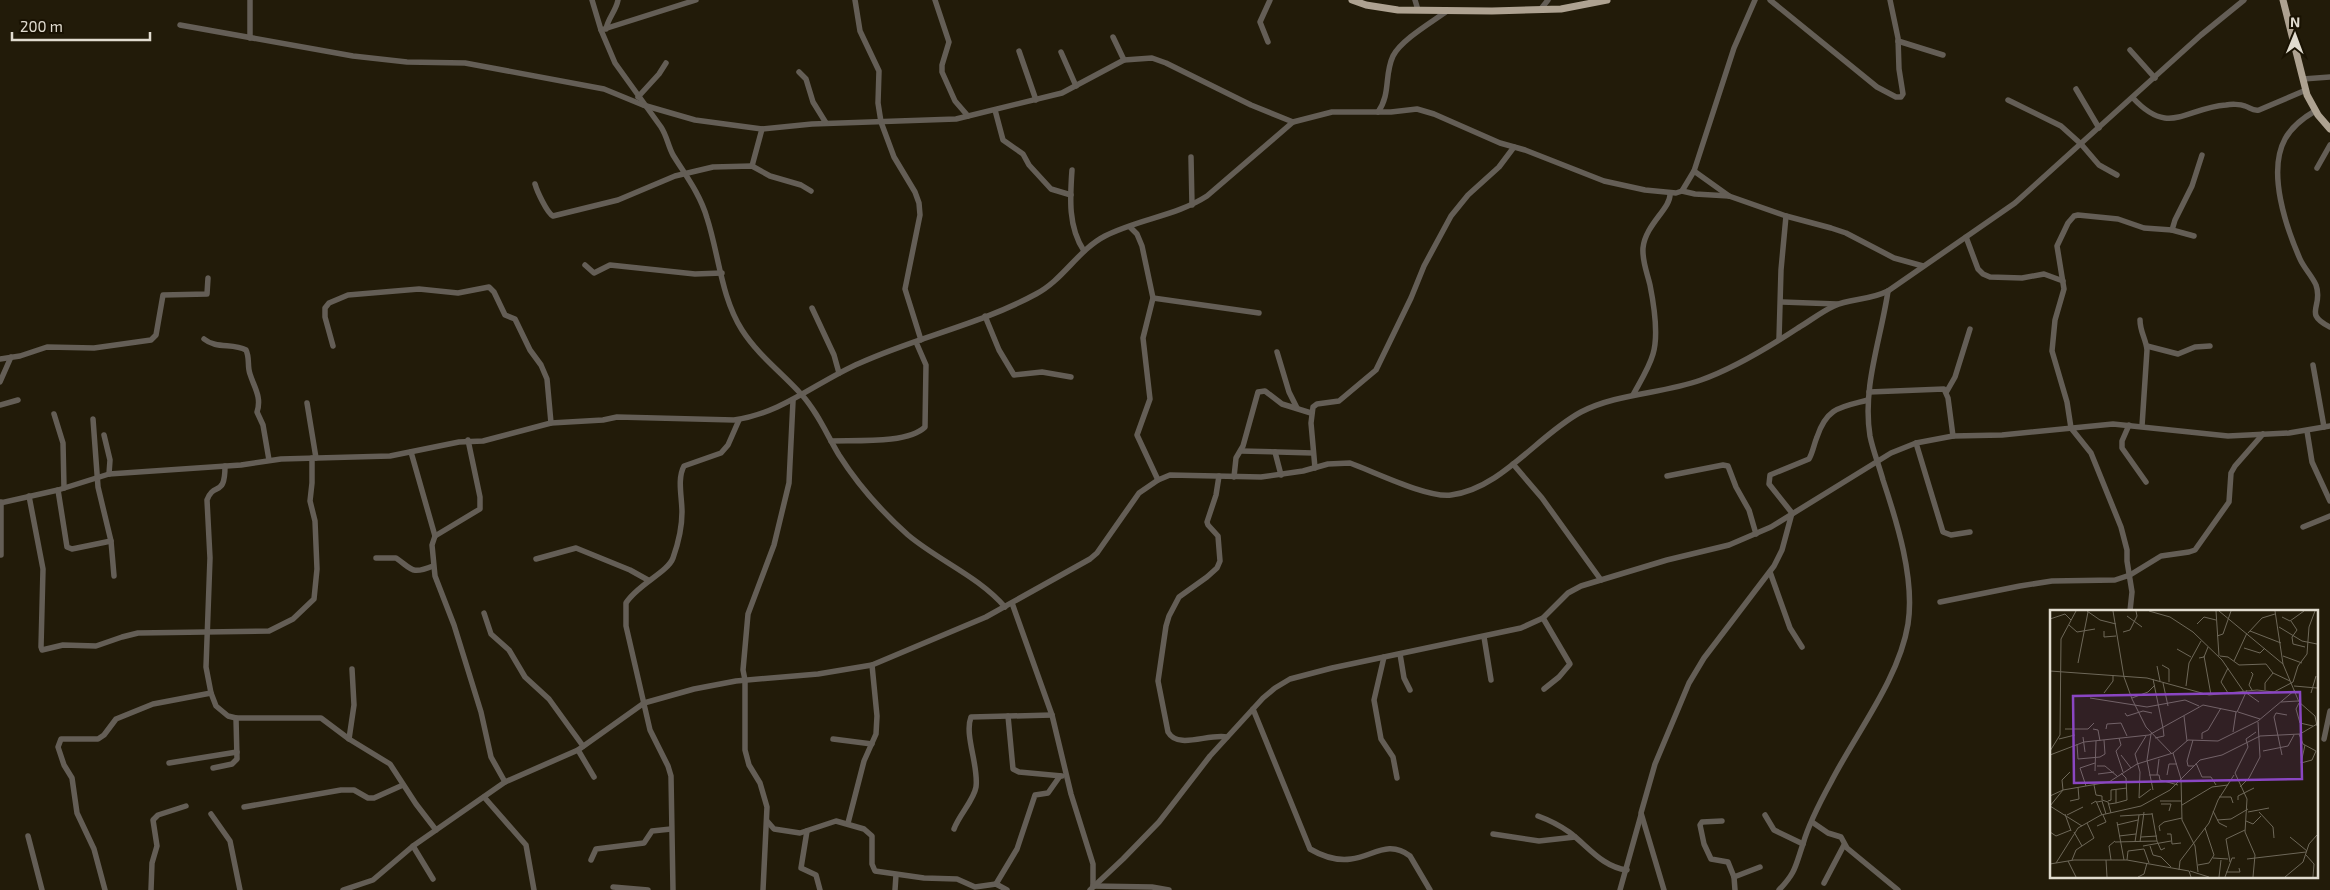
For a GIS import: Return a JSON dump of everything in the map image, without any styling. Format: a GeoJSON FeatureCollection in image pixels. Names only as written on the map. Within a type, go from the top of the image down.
{"type":"FeatureCollection","features":[{"type":"Feature","properties":{"kind":"main road"},"geometry":{"type":"LineString","coordinates":[[1352,0],[1378,7],[1447,11],[1540,10],[1607,0]]}},
{"type":"Feature","properties":{"kind":"main road"},"geometry":{"type":"LineString","coordinates":[[2283,0],[2306,90],[2315,111],[2330,129]]}},
{"type":"Feature","properties":{"kind":"street"},"geometry":{"type":"LineString","coordinates":[[250,0],[250,38]]}},
{"type":"Feature","properties":{"kind":"street"},"geometry":{"type":"LineString","coordinates":[[592,0],[615,62],[643,105],[668,138],[672,152],[700,198],[729,304],[743,331],[769,363],[802,394],[855,479],[880,509],[910,536],[983,586],[1005,607]]}},
{"type":"Feature","properties":{"kind":"street"},"geometry":{"type":"LineString","coordinates":[[603,29],[617,6],[618,0]]}},
{"type":"Feature","properties":{"kind":"street"},"geometry":{"type":"LineString","coordinates":[[603,29],[696,0]]}},
{"type":"Feature","properties":{"kind":"street"},"geometry":{"type":"LineString","coordinates":[[831,440],[882,439],[906,436],[921,431],[925,427],[926,365],[905,289],[920,215],[919,203],[894,157],[882,122],[878,103],[879,71],[860,31],[855,0]]}},
{"type":"Feature","properties":{"kind":"street"},"geometry":{"type":"LineString","coordinates":[[935,0],[949,42],[942,65],[942,72],[955,101],[968,116]]}},
{"type":"Feature","properties":{"kind":"street"},"geometry":{"type":"LineString","coordinates":[[1268,42],[1260,22],[1270,0]]}},
{"type":"Feature","properties":{"kind":"street"},"geometry":{"type":"LineString","coordinates":[[1415,0],[1418,10]]}},
{"type":"Feature","properties":{"kind":"street"},"geometry":{"type":"LineString","coordinates":[[1540,10],[1548,0]]}},
{"type":"Feature","properties":{"kind":"street"},"geometry":{"type":"LineString","coordinates":[[1682,191],[1694,171],[1734,48],[1755,0]]}},
{"type":"Feature","properties":{"kind":"street"},"geometry":{"type":"LineString","coordinates":[[1770,0],[1877,86],[1896,97],[1901,97],[1903,94],[1899,69],[1898,41],[1890,0]]}},
{"type":"Feature","properties":{"kind":"street"},"geometry":{"type":"LineString","coordinates":[[1782,302],[1838,304],[1868,299],[1888,291],[2015,203],[2201,35],[2244,0]]}},
{"type":"Feature","properties":{"kind":"street"},"geometry":{"type":"LineString","coordinates":[[1378,112],[1386,99],[1390,67],[1394,55],[1406,42],[1447,11]]}},
{"type":"Feature","properties":{"kind":"street"},"geometry":{"type":"LineString","coordinates":[[180,25],[353,56],[407,62],[465,63],[604,89],[643,105],[695,120],[762,129],[826,123],[938,121],[968,116],[1062,93],[1124,60],[1152,58],[1160,60],[1251,105],[1293,122]]}},
{"type":"Feature","properties":{"kind":"street"},"geometry":{"type":"LineString","coordinates":[[1114,37],[1124,60]]}},
{"type":"Feature","properties":{"kind":"street"},"geometry":{"type":"LineString","coordinates":[[1898,41],[1943,55]]}},
{"type":"Feature","properties":{"kind":"street"},"geometry":{"type":"LineString","coordinates":[[2130,50],[2155,78]]}},
{"type":"Feature","properties":{"kind":"street"},"geometry":{"type":"LineString","coordinates":[[1019,51],[1036,100]]}},
{"type":"Feature","properties":{"kind":"street"},"geometry":{"type":"LineString","coordinates":[[1061,52],[1076,86]]}},
{"type":"Feature","properties":{"kind":"street"},"geometry":{"type":"LineString","coordinates":[[638,97],[659,74],[666,63]]}},
{"type":"Feature","properties":{"kind":"street"},"geometry":{"type":"LineString","coordinates":[[799,72],[806,79],[813,102],[826,123]]}},
{"type":"Feature","properties":{"kind":"street"},"geometry":{"type":"LineString","coordinates":[[2303,79],[2330,77]]}},
{"type":"Feature","properties":{"kind":"street"},"geometry":{"type":"LineString","coordinates":[[2076,89],[2099,128]]}},
{"type":"Feature","properties":{"kind":"street"},"geometry":{"type":"LineString","coordinates":[[2133,98],[2149,114],[2176,119],[2222,105],[2240,105],[2252,111],[2259,110],[2306,90]]}},
{"type":"Feature","properties":{"kind":"street"},"geometry":{"type":"LineString","coordinates":[[2008,100],[2050,119],[2081,144],[2099,166],[2117,176]]}},
{"type":"Feature","properties":{"kind":"street"},"geometry":{"type":"LineString","coordinates":[[995,110],[1003,140],[1023,154],[1029,165],[1051,189],[1071,195]]}},
{"type":"Feature","properties":{"kind":"street"},"geometry":{"type":"LineString","coordinates":[[1,555],[1,503],[61,489],[98,476],[225,466],[269,460],[390,456],[468,440],[488,440],[551,423],[603,420],[617,417],[739,420],[773,411],[862,362],[985,316],[1042,291],[1084,252],[1105,236],[1192,205],[1207,196],[1293,122],[1332,112],[1425,110],[1500,143],[1604,181],[1670,194],[1682,191],[1695,194],[1729,196],[1786,216],[1846,233],[1894,258],[1923,266]]}},
{"type":"Feature","properties":{"kind":"street"},"geometry":{"type":"LineString","coordinates":[[2315,111],[2301,120],[2285,139],[2280,156],[2278,179],[2285,215],[2300,260],[2316,286],[2318,294],[2315,316],[2318,321],[2330,327]]}},
{"type":"Feature","properties":{"kind":"street"},"geometry":{"type":"LineString","coordinates":[[752,166],[762,129]]}},
{"type":"Feature","properties":{"kind":"street"},"geometry":{"type":"LineString","coordinates":[[2317,168],[2330,145]]}},
{"type":"Feature","properties":{"kind":"street"},"geometry":{"type":"LineString","coordinates":[[1315,468],[1311,412],[1317,404],[1338,400],[1347,396],[1376,370],[1411,298],[1424,266],[1451,216],[1468,195],[1499,166],[1514,147]]}},
{"type":"Feature","properties":{"kind":"street"},"geometry":{"type":"LineString","coordinates":[[2172,230],[2192,186],[2202,155]]}},
{"type":"Feature","properties":{"kind":"street"},"geometry":{"type":"LineString","coordinates":[[1191,157],[1192,205]]}},
{"type":"Feature","properties":{"kind":"street"},"geometry":{"type":"LineString","coordinates":[[535,184],[543,199],[546,211],[553,216],[618,200],[675,176],[706,168],[752,166],[770,176],[801,185],[810,191]]}},
{"type":"Feature","properties":{"kind":"street"},"geometry":{"type":"LineString","coordinates":[[1072,170],[1073,228],[1076,240],[1084,252]]}},
{"type":"Feature","properties":{"kind":"street"},"geometry":{"type":"LineString","coordinates":[[1694,171],[1729,196]]}},
{"type":"Feature","properties":{"kind":"street"},"geometry":{"type":"LineString","coordinates":[[1633,395],[1649,365],[1655,343],[1653,306],[1643,259],[1643,246],[1650,226],[1669,201],[1670,194]]}},
{"type":"Feature","properties":{"kind":"street"},"geometry":{"type":"LineString","coordinates":[[1779,339],[1782,302],[1781,270],[1786,216]]}},
{"type":"Feature","properties":{"kind":"street"},"geometry":{"type":"LineString","coordinates":[[2130,610],[2132,592],[2127,550],[2113,504],[2091,452],[2071,428],[2067,402],[2052,351],[2055,320],[2063,294],[2063,281],[2057,246],[2068,223],[2074,216],[2106,217],[2132,222],[2144,228],[2172,230],[2194,236]]}},
{"type":"Feature","properties":{"kind":"street"},"geometry":{"type":"LineString","coordinates":[[1130,227],[1137,234],[1142,246],[1153,298],[1144,338],[1150,400],[1137,435],[1158,480]]}},
{"type":"Feature","properties":{"kind":"street"},"geometry":{"type":"LineString","coordinates":[[1966,238],[1978,269],[1990,277],[2022,278],[2044,274],[2063,281]]}},
{"type":"Feature","properties":{"kind":"street"},"geometry":{"type":"LineString","coordinates":[[585,266],[594,273],[610,266],[695,274],[722,273]]}},
{"type":"Feature","properties":{"kind":"street"},"geometry":{"type":"LineString","coordinates":[[0,359],[11,358],[47,347],[94,348],[150,340],[156,335],[163,295],[207,294],[208,278]]}},
{"type":"Feature","properties":{"kind":"street"},"geometry":{"type":"LineString","coordinates":[[333,346],[325,317],[325,308],[329,303],[348,295],[419,289],[458,293],[489,287],[494,292],[505,315],[515,320],[530,350],[541,365],[547,379],[551,423]]}},
{"type":"Feature","properties":{"kind":"street"},"geometry":{"type":"LineString","coordinates":[[1779,890],[1796,868],[1802,844],[1837,770],[1892,675],[1901,653],[1908,623],[1909,584],[1902,546],[1870,437],[1868,400],[1888,291]]}},
{"type":"Feature","properties":{"kind":"street"},"geometry":{"type":"LineString","coordinates":[[1153,298],[1259,314]]}},
{"type":"Feature","properties":{"kind":"street"},"geometry":{"type":"LineString","coordinates":[[343,890],[373,880],[413,846],[505,782],[580,748],[644,702],[694,689],[745,680],[818,674],[872,665],[1012,604],[1090,559],[1097,553],[1139,493],[1158,480],[1178,474],[1234,477],[1281,475],[1328,464],[1350,463],[1418,489],[1443,496],[1453,495],[1476,487],[1513,464],[1553,430],[1580,413],[1633,395],[1702,380],[1745,359],[1838,304]]}},
{"type":"Feature","properties":{"kind":"street"},"geometry":{"type":"LineString","coordinates":[[812,308],[834,355],[839,373]]}},
{"type":"Feature","properties":{"kind":"street"},"geometry":{"type":"LineString","coordinates":[[985,316],[999,350],[1014,375],[1042,372],[1071,377]]}},
{"type":"Feature","properties":{"kind":"street"},"geometry":{"type":"LineString","coordinates":[[2140,320],[2140,330],[2147,346],[2142,426]]}},
{"type":"Feature","properties":{"kind":"street"},"geometry":{"type":"LineString","coordinates":[[1953,436],[1946,391],[1955,377],[1970,329]]}},
{"type":"Feature","properties":{"kind":"street"},"geometry":{"type":"LineString","coordinates":[[204,339],[208,342],[240,346],[246,350],[250,374],[256,386],[259,406],[257,412],[263,425],[269,460]]}},
{"type":"Feature","properties":{"kind":"street"},"geometry":{"type":"LineString","coordinates":[[2147,346],[2178,354],[2195,347],[2210,346]]}},
{"type":"Feature","properties":{"kind":"street"},"geometry":{"type":"LineString","coordinates":[[1277,352],[1286,384],[1297,408]]}},
{"type":"Feature","properties":{"kind":"street"},"geometry":{"type":"LineString","coordinates":[[0,382],[11,358]]}},
{"type":"Feature","properties":{"kind":"street"},"geometry":{"type":"LineString","coordinates":[[1091,889],[1159,822],[1197,771],[1253,709],[1275,688],[1290,679],[1521,628],[1543,618],[1573,589],[1668,560],[1729,546],[1756,534],[1877,461],[1897,450],[1916,443],[1953,436],[1994,435],[2130,425],[2228,436],[2307,431],[2327,426],[2313,365]]}},
{"type":"Feature","properties":{"kind":"street"},"geometry":{"type":"LineString","coordinates":[[1869,392],[1940,388],[1946,391]]}},
{"type":"Feature","properties":{"kind":"street"},"geometry":{"type":"LineString","coordinates":[[1234,477],[1236,458],[1241,451],[1258,392],[1265,391],[1282,404],[1311,412]]}},
{"type":"Feature","properties":{"kind":"street"},"geometry":{"type":"LineString","coordinates":[[0,405],[18,400]]}},
{"type":"Feature","properties":{"kind":"street"},"geometry":{"type":"LineString","coordinates":[[1792,513],[1769,484],[1770,476],[1809,459],[1822,423],[1831,412],[1840,407],[1868,400]]}},
{"type":"Feature","properties":{"kind":"street"},"geometry":{"type":"LineString","coordinates":[[763,890],[767,807],[762,789],[745,750],[745,680],[743,670],[748,614],[774,545],[789,483],[793,401]]}},
{"type":"Feature","properties":{"kind":"street"},"geometry":{"type":"LineString","coordinates":[[29,496],[43,569],[42,650],[63,645],[96,646],[122,636],[138,633],[269,631],[293,619],[314,599],[317,569],[315,521],[310,501],[314,458],[307,403]]}},
{"type":"Feature","properties":{"kind":"street"},"geometry":{"type":"LineString","coordinates":[[54,414],[63,443],[61,489],[67,547],[72,549],[111,542]]}},
{"type":"Feature","properties":{"kind":"street"},"geometry":{"type":"LineString","coordinates":[[93,419],[99,493],[111,542],[114,576]]}},
{"type":"Feature","properties":{"kind":"street"},"geometry":{"type":"LineString","coordinates":[[673,890],[672,786],[668,766],[650,730],[626,626],[626,612],[629,598],[670,563],[676,549],[682,519],[681,477],[684,466],[726,450],[739,420]]}},
{"type":"Feature","properties":{"kind":"street"},"geometry":{"type":"LineString","coordinates":[[2130,425],[2122,441],[2122,448],[2146,482]]}},
{"type":"Feature","properties":{"kind":"street"},"geometry":{"type":"LineString","coordinates":[[2307,431],[2312,462],[2330,502]]}},
{"type":"Feature","properties":{"kind":"street"},"geometry":{"type":"LineString","coordinates":[[1940,602],[2052,581],[2116,580],[2130,575],[2161,556],[2195,550],[2229,502],[2231,473],[2234,466],[2263,434]]}},
{"type":"Feature","properties":{"kind":"street"},"geometry":{"type":"LineString","coordinates":[[104,435],[110,460],[109,474]]}},
{"type":"Feature","properties":{"kind":"street"},"geometry":{"type":"LineString","coordinates":[[435,536],[480,509],[480,497],[468,440]]}},
{"type":"Feature","properties":{"kind":"street"},"geometry":{"type":"LineString","coordinates":[[1916,443],[1943,532],[1951,535],[1970,532]]}},
{"type":"Feature","properties":{"kind":"street"},"geometry":{"type":"LineString","coordinates":[[1241,451],[1313,453]]}},
{"type":"Feature","properties":{"kind":"street"},"geometry":{"type":"LineString","coordinates":[[411,452],[435,536],[432,544],[434,576],[454,625],[481,712],[491,757],[505,782]]}},
{"type":"Feature","properties":{"kind":"street"},"geometry":{"type":"LineString","coordinates":[[1275,452],[1281,475]]}},
{"type":"Feature","properties":{"kind":"street"},"geometry":{"type":"LineString","coordinates":[[1513,464],[1542,498],[1601,580]]}},
{"type":"Feature","properties":{"kind":"street"},"geometry":{"type":"LineString","coordinates":[[1667,476],[1723,465],[1728,466],[1736,487],[1749,510],[1756,534]]}},
{"type":"Feature","properties":{"kind":"street"},"geometry":{"type":"LineString","coordinates":[[225,466],[225,482],[211,493],[207,500],[210,558],[206,667],[211,693],[221,712],[236,718],[292,720],[317,717],[390,764],[436,830]]}},
{"type":"Feature","properties":{"kind":"street"},"geometry":{"type":"LineString","coordinates":[[1219,476],[1207,522],[1218,536],[1220,561],[1217,568],[1184,592],[1174,605],[1166,626],[1158,682],[1168,732],[1171,738],[1179,741],[1214,735],[1228,737]]}},
{"type":"Feature","properties":{"kind":"street"},"geometry":{"type":"LineString","coordinates":[[1620,890],[1655,764],[1689,683],[1704,658],[1770,572],[1782,550],[1792,513]]}},
{"type":"Feature","properties":{"kind":"street"},"geometry":{"type":"LineString","coordinates":[[2303,527],[2330,516]]}},
{"type":"Feature","properties":{"kind":"street"},"geometry":{"type":"LineString","coordinates":[[536,559],[576,548],[630,570],[648,580]]}},
{"type":"Feature","properties":{"kind":"street"},"geometry":{"type":"LineString","coordinates":[[376,558],[396,558],[405,567],[413,571],[433,566]]}},
{"type":"Feature","properties":{"kind":"street"},"geometry":{"type":"LineString","coordinates":[[1770,572],[1790,628],[1802,648]]}},
{"type":"Feature","properties":{"kind":"street"},"geometry":{"type":"LineString","coordinates":[[1012,604],[1052,715],[1063,776],[1093,864],[1091,889]]}},
{"type":"Feature","properties":{"kind":"street"},"geometry":{"type":"LineString","coordinates":[[484,613],[491,634],[509,650],[525,677],[549,699],[580,748],[594,777]]}},
{"type":"Feature","properties":{"kind":"street"},"geometry":{"type":"LineString","coordinates":[[1543,618],[1570,664],[1559,677],[1544,689]]}},
{"type":"Feature","properties":{"kind":"street"},"geometry":{"type":"LineString","coordinates":[[1484,637],[1492,680]]}},
{"type":"Feature","properties":{"kind":"street"},"geometry":{"type":"LineString","coordinates":[[1400,654],[1404,678],[1410,690]]}},
{"type":"Feature","properties":{"kind":"street"},"geometry":{"type":"LineString","coordinates":[[1384,657],[1374,700],[1381,739],[1393,756],[1397,778]]}},
{"type":"Feature","properties":{"kind":"street"},"geometry":{"type":"LineString","coordinates":[[848,823],[864,761],[876,734],[877,716],[872,665]]}},
{"type":"Feature","properties":{"kind":"street"},"geometry":{"type":"LineString","coordinates":[[349,739],[354,706],[352,668]]}},
{"type":"Feature","properties":{"kind":"street"},"geometry":{"type":"LineString","coordinates":[[105,890],[94,849],[77,812],[72,778],[64,765],[58,747],[62,739],[98,739],[104,735],[116,719],[153,704],[211,693]]}},
{"type":"Feature","properties":{"kind":"street"},"geometry":{"type":"LineString","coordinates":[[1253,709],[1310,849],[1343,860],[1352,859],[1381,849],[1405,852],[1410,856],[1430,890]]}},
{"type":"Feature","properties":{"kind":"street"},"geometry":{"type":"LineString","coordinates":[[2324,739],[2329,726],[2330,711]]}},
{"type":"Feature","properties":{"kind":"street"},"geometry":{"type":"LineString","coordinates":[[954,829],[976,788],[970,719],[976,716],[1052,715]]}},
{"type":"Feature","properties":{"kind":"street"},"geometry":{"type":"LineString","coordinates":[[1008,716],[1013,769],[1019,772],[1063,776]]}},
{"type":"Feature","properties":{"kind":"street"},"geometry":{"type":"LineString","coordinates":[[213,768],[235,762],[237,752],[236,718]]}},
{"type":"Feature","properties":{"kind":"street"},"geometry":{"type":"LineString","coordinates":[[834,739],[872,744]]}},
{"type":"Feature","properties":{"kind":"street"},"geometry":{"type":"LineString","coordinates":[[169,763],[237,752]]}},
{"type":"Feature","properties":{"kind":"street"},"geometry":{"type":"LineString","coordinates":[[996,884],[1017,849],[1035,795],[1048,793],[1063,776]]}},
{"type":"Feature","properties":{"kind":"street"},"geometry":{"type":"LineString","coordinates":[[244,807],[341,790],[354,790],[368,798],[374,798],[404,785]]}},
{"type":"Feature","properties":{"kind":"street"},"geometry":{"type":"LineString","coordinates":[[484,797],[526,845],[534,890]]}},
{"type":"Feature","properties":{"kind":"street"},"geometry":{"type":"LineString","coordinates":[[151,890],[152,862],[157,846],[153,820],[158,815],[186,806]]}},
{"type":"Feature","properties":{"kind":"street"},"geometry":{"type":"LineString","coordinates":[[1641,813],[1664,890]]}},
{"type":"Feature","properties":{"kind":"street"},"geometry":{"type":"LineString","coordinates":[[210,814],[230,841],[240,890]]}},
{"type":"Feature","properties":{"kind":"street"},"geometry":{"type":"LineString","coordinates":[[1765,815],[1774,830],[1802,844]]}},
{"type":"Feature","properties":{"kind":"street"},"geometry":{"type":"LineString","coordinates":[[1538,816],[1558,825],[1576,837],[1603,861],[1614,867],[1627,870]]}},
{"type":"Feature","properties":{"kind":"street"},"geometry":{"type":"LineString","coordinates":[[767,820],[774,829],[807,832],[827,822],[848,823],[864,829],[872,836],[873,868],[880,872],[896,875],[957,879],[975,887],[996,884],[1007,890]]}},
{"type":"Feature","properties":{"kind":"street"},"geometry":{"type":"LineString","coordinates":[[1722,821],[1702,822],[1700,826],[1701,833],[1710,859],[1728,862],[1734,877],[1735,890]]}},
{"type":"Feature","properties":{"kind":"street"},"geometry":{"type":"LineString","coordinates":[[1812,822],[1828,833],[1841,837],[1844,845],[1898,890]]}},
{"type":"Feature","properties":{"kind":"street"},"geometry":{"type":"LineString","coordinates":[[591,860],[596,849],[644,842],[652,831],[672,829]]}},
{"type":"Feature","properties":{"kind":"street"},"geometry":{"type":"LineString","coordinates":[[807,832],[801,868],[816,875],[820,890]]}},
{"type":"Feature","properties":{"kind":"street"},"geometry":{"type":"LineString","coordinates":[[1493,834],[1539,841],[1576,837]]}},
{"type":"Feature","properties":{"kind":"street"},"geometry":{"type":"LineString","coordinates":[[28,836],[42,890]]}},
{"type":"Feature","properties":{"kind":"street"},"geometry":{"type":"LineString","coordinates":[[1824,883],[1844,845]]}},
{"type":"Feature","properties":{"kind":"street"},"geometry":{"type":"LineString","coordinates":[[413,846],[433,879]]}},
{"type":"Feature","properties":{"kind":"street"},"geometry":{"type":"LineString","coordinates":[[1734,877],[1760,867]]}},
{"type":"Feature","properties":{"kind":"street"},"geometry":{"type":"LineString","coordinates":[[895,890],[896,875]]}},
{"type":"Feature","properties":{"kind":"street"},"geometry":{"type":"LineString","coordinates":[[613,887],[648,890]]}},
{"type":"Feature","properties":{"kind":"street"},"geometry":{"type":"LineString","coordinates":[[1091,889],[1152,887],[1169,890]]}}]}
